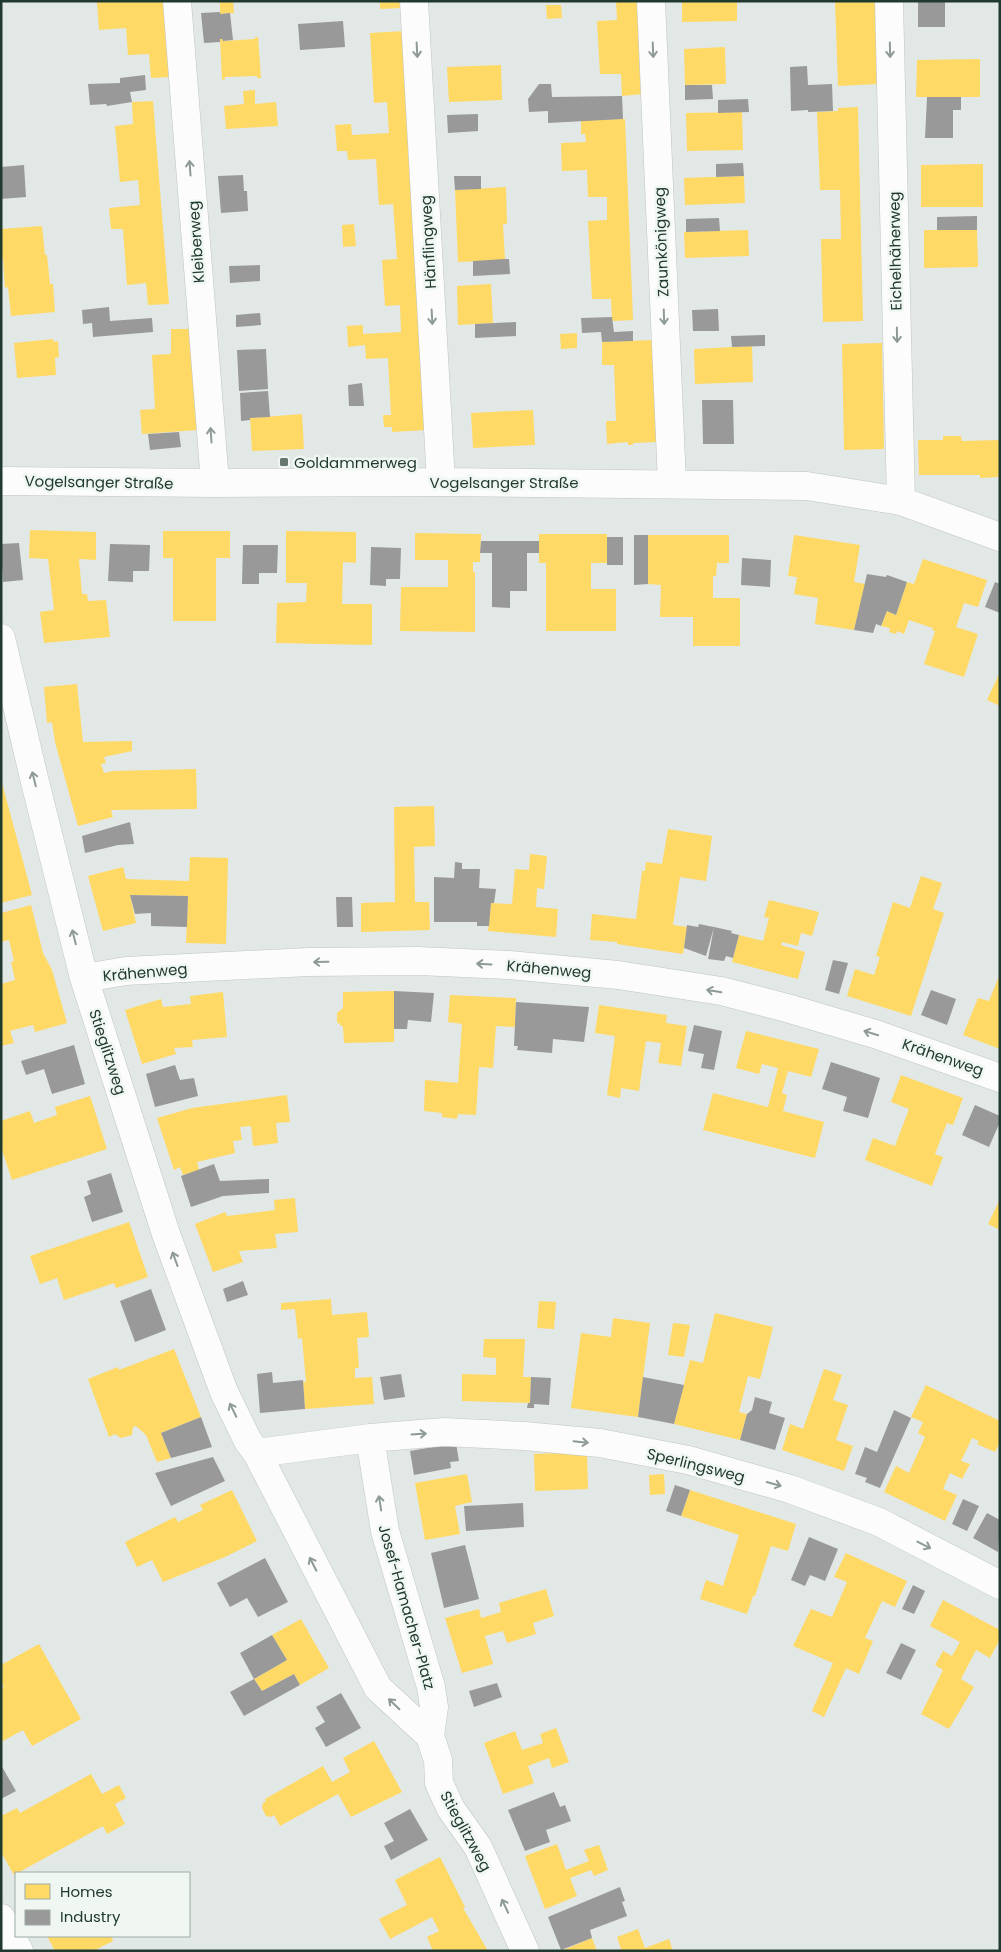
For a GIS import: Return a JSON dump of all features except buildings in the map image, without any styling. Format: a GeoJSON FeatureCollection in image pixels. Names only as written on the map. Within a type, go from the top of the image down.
{"type":"FeatureCollection","features":[{"type":"Feature","properties":{"kind":"street","name":"Kleiberweg"},"geometry":{"type":"LineString","coordinates":[[177,1],[215,483]]}},
{"type":"Feature","properties":{"kind":"street","name":"Hänflingweg"},"geometry":{"type":"LineString","coordinates":[[414,1],[441,482]]}},
{"type":"Feature","properties":{"kind":"street","name":"Zaunkönigweg"},"geometry":{"type":"LineString","coordinates":[[651,1],[672,483]]}},
{"type":"Feature","properties":{"kind":"street","name":"Eichelhäherweg"},"geometry":{"type":"LineString","coordinates":[[888,1],[901,501]]}},
{"type":"Feature","properties":{"kind":"street","name":"Vogelsanger Straße"},"geometry":{"type":"LineString","coordinates":[[1,481],[672,483],[807,486],[901,501],[1000,537]]}},
{"type":"Feature","properties":{"kind":"street","name":"Stieglitzweg"},"geometry":{"type":"LineString","coordinates":[[1,638],[84,978],[166,1234],[224,1392],[248,1441],[256,1453]]}},
{"type":"Feature","properties":{"kind":"street","name":"Krähenweg"},"geometry":{"type":"LineString","coordinates":[[84,978],[135,970],[309,962],[418,961],[509,965],[618,976],[721,992],[787,1008],[874,1034],[1000,1078]]}},
{"type":"Feature","properties":{"kind":"street","name":"Sperlingsweg"},"geometry":{"type":"LineString","coordinates":[[370,1438],[444,1432],[524,1436],[600,1443],[688,1460],[790,1489],[879,1522],[1000,1586]]}},
{"type":"Feature","properties":{"kind":"street"},"geometry":{"type":"LineString","coordinates":[[370,1438],[256,1453],[378,1688],[430,1736]]}},
{"type":"Feature","properties":{"kind":"street","name":"Josef-Hamacher-Platz"},"geometry":{"type":"LineString","coordinates":[[370,1438],[384,1531],[431,1687],[434,1707],[430,1736]]}},
{"type":"Feature","properties":{"kind":"street","name":"Stieglitzweg"},"geometry":{"type":"LineString","coordinates":[[430,1736],[438,1760],[439,1783],[451,1809],[478,1847],[525,1951]]}},
{"type":"Feature","properties":{"kind":"street"},"geometry":{"type":"LineString","coordinates":[[1,1918],[19,1951]]}},
{"type":"Feature","properties":{"kind":"place","name":"Goldammerweg"},"geometry":{"type":"Point","coordinates":[284,462]}}]}
